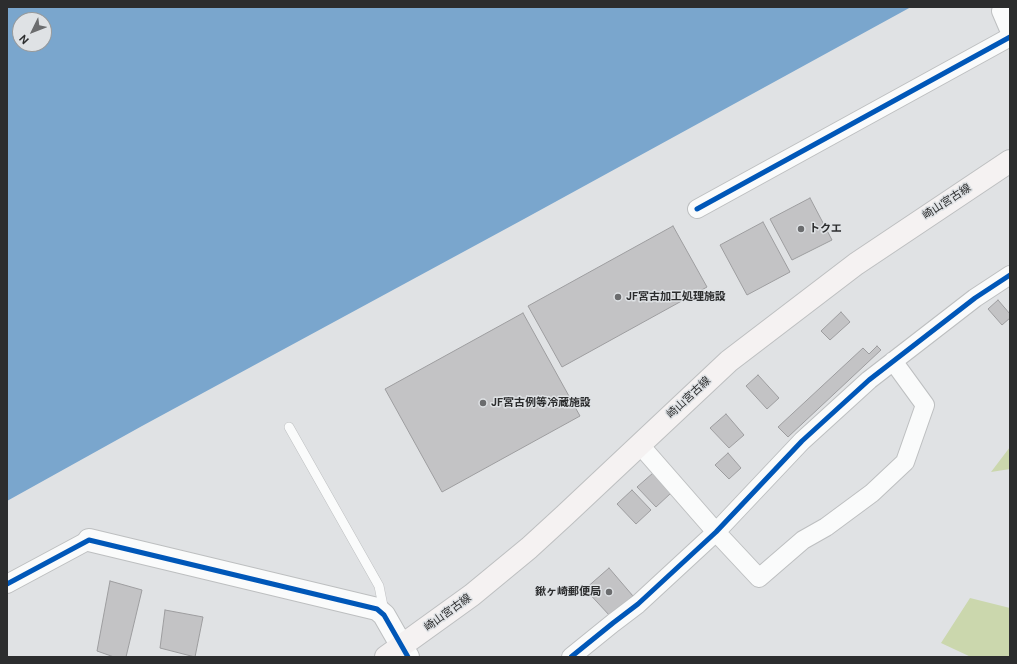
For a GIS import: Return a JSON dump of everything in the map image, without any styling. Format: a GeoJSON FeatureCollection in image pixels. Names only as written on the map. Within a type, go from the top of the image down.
{"type":"FeatureCollection","features":[{"type":"Feature","properties":{"kind":"main road","name":"崎山宮古線"},"geometry":{"type":"LineString","coordinates":[[399,653],[523,553],[566,515],[729,361],[856,264],[1010,160]]}},
{"type":"Feature","properties":{"kind":"street"},"geometry":{"type":"LineString","coordinates":[[1001,11],[1010,32]]}},
{"type":"Feature","properties":{"kind":"street"},"geometry":{"type":"LineString","coordinates":[[697,209],[1010,37]]}},
{"type":"Feature","properties":{"kind":"street"},"geometry":{"type":"LineString","coordinates":[[571,657],[638,604],[716,532],[802,441],[869,380],[975,298],[1010,275]]}},
{"type":"Feature","properties":{"kind":"street"},"geometry":{"type":"LineString","coordinates":[[640,445],[716,532],[759,578],[803,540],[826,527],[872,493],[905,462],[925,405],[893,361]]}},
{"type":"Feature","properties":{"kind":"street"},"geometry":{"type":"LineString","coordinates":[[7,584],[89,540],[377,609],[384,615],[399,653]]}},
{"type":"Feature","properties":{"kind":"lane"},"geometry":{"type":"LineString","coordinates":[[289,427],[379,586],[384,615]]}},
{"type":"Feature","properties":{"kind":"green space"},"geometry":{"type":"Polygon","coordinates":[[[1010,447],[1010,469],[991,472],[1010,447]]]}},
{"type":"Feature","properties":{"kind":"green space"},"geometry":{"type":"Polygon","coordinates":[[[970,598],[1010,608],[1010,657],[971,657],[941,643],[970,598]]]}},
{"type":"Feature","properties":{"kind":"water"},"geometry":{"type":"Polygon","coordinates":[[[7,7],[911,7],[524,219],[7,501],[7,7]]]}},
{"type":"Feature","properties":{"kind":"building","name":"トクエ"},"geometry":{"type":"Polygon","coordinates":[[[810,198],[832,240],[792,260],[770,219],[810,198]]]}},
{"type":"Feature","properties":{"kind":"building"},"geometry":{"type":"Polygon","coordinates":[[[763,222],[790,272],[747,295],[720,245],[763,222]]]}},
{"type":"Feature","properties":{"kind":"building","name":"JF宮古加工処理施設"},"geometry":{"type":"Polygon","coordinates":[[[673,226],[707,287],[562,367],[528,306],[673,226]]]}},
{"type":"Feature","properties":{"kind":"building"},"geometry":{"type":"Polygon","coordinates":[[[998,300],[1010,314],[1010,318],[1002,325],[988,309],[998,300]]]}},
{"type":"Feature","properties":{"kind":"building"},"geometry":{"type":"Polygon","coordinates":[[[841,312],[850,322],[830,340],[821,331],[841,312]]]}},
{"type":"Feature","properties":{"kind":"building","name":"JF宮古例等冷蔵施設"},"geometry":{"type":"Polygon","coordinates":[[[523,313],[580,416],[442,492],[385,389],[523,313]]]}},
{"type":"Feature","properties":{"kind":"building"},"geometry":{"type":"Polygon","coordinates":[[[877,346],[881,350],[788,437],[778,427],[863,348],[869,354],[877,346]]]}},
{"type":"Feature","properties":{"kind":"building"},"geometry":{"type":"Polygon","coordinates":[[[758,375],[779,398],[767,409],[746,386],[758,375]]]}},
{"type":"Feature","properties":{"kind":"building"},"geometry":{"type":"Polygon","coordinates":[[[726,414],[744,435],[729,448],[710,428],[726,414]]]}},
{"type":"Feature","properties":{"kind":"building"},"geometry":{"type":"Polygon","coordinates":[[[728,453],[741,468],[729,479],[715,465],[728,453]]]}},
{"type":"Feature","properties":{"kind":"building"},"geometry":{"type":"Polygon","coordinates":[[[653,473],[671,493],[656,507],[637,487],[653,473]]]}},
{"type":"Feature","properties":{"kind":"building"},"geometry":{"type":"Polygon","coordinates":[[[632,490],[651,510],[636,524],[617,504],[632,490]]]}},
{"type":"Feature","properties":{"kind":"building"},"geometry":{"type":"Polygon","coordinates":[[[609,568],[633,596],[610,616],[585,589],[609,568]]]}},
{"type":"Feature","properties":{"kind":"building"},"geometry":{"type":"Polygon","coordinates":[[[110,581],[142,590],[126,657],[114,657],[97,651],[110,581]]]}},
{"type":"Feature","properties":{"kind":"building"},"geometry":{"type":"Polygon","coordinates":[[[165,610],[203,617],[195,657],[160,648],[165,610]]]}},
{"type":"Feature","properties":{"kind":"cycle path"},"geometry":{"type":"LineString","coordinates":[[697,209],[1010,37]]}},
{"type":"Feature","properties":{"kind":"cycle path"},"geometry":{"type":"LineString","coordinates":[[571,657],[638,604],[716,532],[802,441],[869,380],[975,298],[1010,275]]}},
{"type":"Feature","properties":{"kind":"cycle path"},"geometry":{"type":"LineString","coordinates":[[7,584],[89,540],[377,609],[384,615],[408,657]]}},
{"type":"Feature","properties":{"kind":"place","name":"トクエ"},"geometry":{"type":"Point","coordinates":[801,229]}},
{"type":"Feature","properties":{"kind":"place","name":"JF宮古加工処理施設"},"geometry":{"type":"Point","coordinates":[618,297]}},
{"type":"Feature","properties":{"kind":"place","name":"JF宮古例等冷蔵施設"},"geometry":{"type":"Point","coordinates":[483,403]}},
{"type":"Feature","properties":{"kind":"place","name":"鍬ヶ崎郵便局"},"geometry":{"type":"Point","coordinates":[609,592]}}]}
